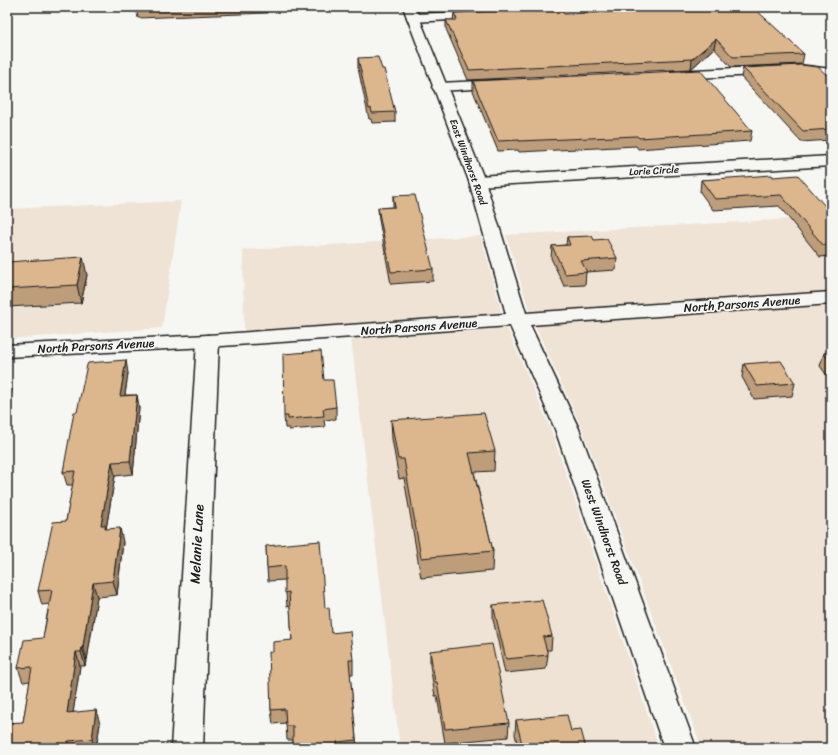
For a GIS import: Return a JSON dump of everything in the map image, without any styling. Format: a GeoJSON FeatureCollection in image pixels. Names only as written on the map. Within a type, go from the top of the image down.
{"type":"FeatureCollection","features":[{"type":"Feature","properties":{"kind":"street"},"geometry":{"type":"LineString","coordinates":[[521,13],[588,9],[669,7]]}},
{"type":"Feature","properties":{"kind":"street"},"geometry":{"type":"LineString","coordinates":[[411,12],[498,14]]}},
{"type":"Feature","properties":{"kind":"street","name":"East Windhorst Road"},"geometry":{"type":"LineString","coordinates":[[411,12],[439,87],[477,181],[518,320]]}},
{"type":"Feature","properties":{"kind":"street"},"geometry":{"type":"LineString","coordinates":[[658,76],[799,69],[831,73]]}},
{"type":"Feature","properties":{"kind":"street"},"geometry":{"type":"LineString","coordinates":[[439,87],[517,83]]}},
{"type":"Feature","properties":{"kind":"street","name":"Lorie Circle"},"geometry":{"type":"LineString","coordinates":[[477,181],[831,161]]}},
{"type":"Feature","properties":{"kind":"street","name":"North Parsons Avenue"},"geometry":{"type":"LineString","coordinates":[[7,351],[208,341],[831,298]]}},
{"type":"Feature","properties":{"kind":"street","name":"West Windhorst Road"},"geometry":{"type":"LineString","coordinates":[[518,320],[567,429],[680,748]]}},
{"type":"Feature","properties":{"kind":"street","name":"Melanie Lane"},"geometry":{"type":"LineString","coordinates":[[187,748],[208,341]]}},
{"type":"Feature","properties":{"kind":"shaded area"},"geometry":{"type":"Polygon","coordinates":[[[181,201],[162,328],[7,339],[7,209],[181,201]]]}},
{"type":"Feature","properties":{"kind":"shaded area"},"geometry":{"type":"Polygon","coordinates":[[[831,217],[831,291],[530,312],[506,235],[831,217]]]}},
{"type":"Feature","properties":{"kind":"shaded area"},"geometry":{"type":"Polygon","coordinates":[[[481,236],[502,314],[244,331],[243,250],[481,236]]]}},
{"type":"Feature","properties":{"kind":"shaded area"},"geometry":{"type":"Polygon","coordinates":[[[831,305],[831,748],[702,748],[582,428],[535,326],[831,305]]]}},
{"type":"Feature","properties":{"kind":"shaded area"},"geometry":{"type":"Polygon","coordinates":[[[507,328],[551,430],[659,748],[400,748],[351,338],[507,328]]]}},
{"type":"Feature","properties":{"kind":"building"},"geometry":{"type":"Polygon","coordinates":[[[631,7],[754,8],[804,54],[733,57],[716,39],[692,59],[469,70],[446,20],[457,20],[454,13],[560,8],[564,14],[634,11],[631,7]]]}},
{"type":"Feature","properties":{"kind":"building"},"geometry":{"type":"Polygon","coordinates":[[[378,57],[382,69],[384,69],[395,112],[372,113],[371,108],[369,109],[358,58],[378,57]]]}},
{"type":"Feature","properties":{"kind":"building"},"geometry":{"type":"Polygon","coordinates":[[[801,65],[818,67],[831,79],[831,129],[803,131],[743,68],[801,65]]]}},
{"type":"Feature","properties":{"kind":"building"},"geometry":{"type":"Polygon","coordinates":[[[700,70],[752,131],[639,138],[637,136],[498,141],[473,81],[700,70]]]}},
{"type":"Feature","properties":{"kind":"building"},"geometry":{"type":"Polygon","coordinates":[[[772,175],[773,177],[798,175],[831,213],[831,245],[823,245],[781,195],[715,199],[701,180],[772,175]]]}},
{"type":"Feature","properties":{"kind":"building"},"geometry":{"type":"Polygon","coordinates":[[[415,195],[433,269],[391,272],[378,208],[395,207],[393,196],[415,195]]]}},
{"type":"Feature","properties":{"kind":"building"},"geometry":{"type":"Polygon","coordinates":[[[592,236],[594,240],[607,239],[617,258],[581,261],[587,272],[565,274],[552,246],[570,245],[567,237],[592,236]]]}},
{"type":"Feature","properties":{"kind":"building"},"geometry":{"type":"Polygon","coordinates":[[[83,257],[77,285],[7,289],[7,262],[83,257]]]}},
{"type":"Feature","properties":{"kind":"building"},"geometry":{"type":"Polygon","coordinates":[[[321,351],[324,380],[333,380],[336,407],[323,409],[324,416],[288,419],[288,416],[284,416],[283,354],[321,351]]]}},
{"type":"Feature","properties":{"kind":"building"},"geometry":{"type":"Polygon","coordinates":[[[831,352],[831,363],[824,353],[831,352]]]}},
{"type":"Feature","properties":{"kind":"building"},"geometry":{"type":"Polygon","coordinates":[[[126,360],[120,396],[137,395],[130,461],[112,462],[101,525],[105,525],[105,529],[120,528],[113,581],[93,583],[83,646],[81,652],[76,652],[67,713],[96,710],[92,739],[68,741],[67,748],[7,748],[7,723],[23,722],[32,667],[18,668],[24,640],[43,638],[52,590],[38,591],[53,522],[66,521],[75,471],[63,472],[74,412],[77,412],[87,365],[88,363],[126,360]]]}},
{"type":"Feature","properties":{"kind":"building"},"geometry":{"type":"Polygon","coordinates":[[[781,361],[795,383],[757,386],[744,364],[781,361]]]}},
{"type":"Feature","properties":{"kind":"building"},"geometry":{"type":"Polygon","coordinates":[[[484,413],[495,451],[469,453],[493,551],[421,558],[404,459],[398,459],[391,420],[484,413]]]}},
{"type":"Feature","properties":{"kind":"building"},"geometry":{"type":"Polygon","coordinates":[[[320,541],[325,608],[329,607],[331,633],[350,631],[353,660],[349,660],[356,740],[337,742],[338,748],[293,748],[293,726],[286,726],[285,709],[271,710],[269,652],[273,652],[273,642],[292,640],[289,592],[285,593],[285,566],[267,568],[266,546],[320,541]]]}},
{"type":"Feature","properties":{"kind":"building"},"geometry":{"type":"Polygon","coordinates":[[[542,600],[552,636],[543,637],[548,655],[506,659],[493,605],[542,600]]]}},
{"type":"Feature","properties":{"kind":"building"},"geometry":{"type":"Polygon","coordinates":[[[492,644],[509,723],[445,729],[430,651],[492,644]]]}},
{"type":"Feature","properties":{"kind":"building"},"geometry":{"type":"Polygon","coordinates":[[[567,715],[571,731],[581,730],[586,748],[523,748],[516,720],[567,715]]]}}]}
